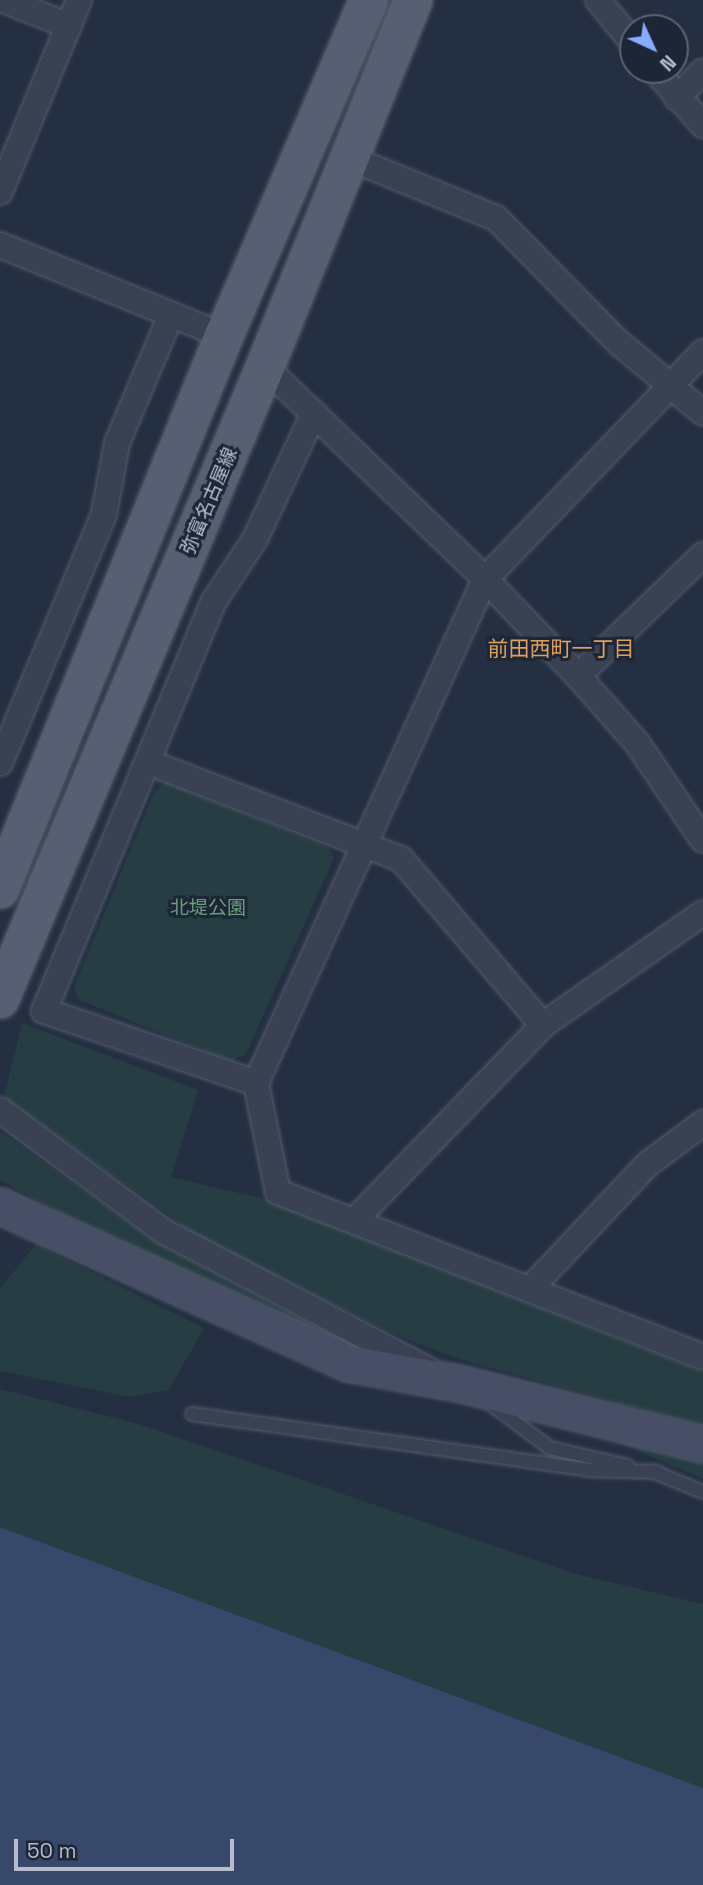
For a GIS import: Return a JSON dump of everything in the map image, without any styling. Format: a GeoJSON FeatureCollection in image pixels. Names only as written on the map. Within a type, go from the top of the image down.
{"type":"FeatureCollection","features":[{"type":"Feature","properties":{"kind":"main road"},"geometry":{"type":"LineString","coordinates":[[0,889],[224,337],[369,0]]}},
{"type":"Feature","properties":{"kind":"main road","name":"弥富名古屋線"},"geometry":{"type":"LineString","coordinates":[[0,999],[265,367],[347,157],[413,0]]}},
{"type":"Feature","properties":{"kind":"street"},"geometry":{"type":"LineString","coordinates":[[4,0],[69,26]]}},
{"type":"Feature","properties":{"kind":"street"},"geometry":{"type":"LineString","coordinates":[[0,192],[79,0]]}},
{"type":"Feature","properties":{"kind":"street"},"geometry":{"type":"LineString","coordinates":[[598,0],[619,26]]}},
{"type":"Feature","properties":{"kind":"street"},"geometry":{"type":"LineString","coordinates":[[677,98],[703,71]]}},
{"type":"Feature","properties":{"kind":"street"},"geometry":{"type":"LineString","coordinates":[[666,84],[703,125]]}},
{"type":"Feature","properties":{"kind":"street"},"geometry":{"type":"LineString","coordinates":[[347,157],[496,218],[617,341],[674,385],[703,413]]}},
{"type":"Feature","properties":{"kind":"street"},"geometry":{"type":"LineString","coordinates":[[0,245],[224,337]]}},
{"type":"Feature","properties":{"kind":"street"},"geometry":{"type":"LineString","coordinates":[[0,763],[104,514],[117,443],[171,315]]}},
{"type":"Feature","properties":{"kind":"street"},"geometry":{"type":"LineString","coordinates":[[703,352],[485,579],[367,848],[256,1083],[278,1192],[703,1357]]}},
{"type":"Feature","properties":{"kind":"street"},"geometry":{"type":"LineString","coordinates":[[265,367],[485,579],[578,676],[637,743],[703,840]]}},
{"type":"Feature","properties":{"kind":"street"},"geometry":{"type":"LineString","coordinates":[[256,1083],[44,1011],[215,601],[255,540],[314,413]]}},
{"type":"Feature","properties":{"kind":"street"},"geometry":{"type":"LineString","coordinates":[[578,676],[703,555]]}},
{"type":"Feature","properties":{"kind":"street"},"geometry":{"type":"LineString","coordinates":[[148,762],[401,859],[543,1025]]}},
{"type":"Feature","properties":{"kind":"street"},"geometry":{"type":"LineString","coordinates":[[355,1220],[543,1025],[703,913]]}},
{"type":"Feature","properties":{"kind":"street"},"geometry":{"type":"LineString","coordinates":[[0,1110],[163,1231],[457,1383]]}},
{"type":"Feature","properties":{"kind":"street"},"geometry":{"type":"LineString","coordinates":[[530,1289],[648,1164],[703,1123]]}},
{"type":"Feature","properties":{"kind":"street"},"geometry":{"type":"LineString","coordinates":[[0,1206],[347,1363],[457,1383],[703,1444]]}},
{"type":"Feature","properties":{"kind":"lane"},"geometry":{"type":"LineString","coordinates":[[457,1383],[550,1448],[659,1472],[703,1492]]}},
{"type":"Feature","properties":{"kind":"lane"},"geometry":{"type":"LineString","coordinates":[[192,1415],[588,1470],[659,1472]]}},
{"type":"Feature","properties":{"kind":"green space","name":"北堤公園"},"geometry":{"type":"Polygon","coordinates":[[[166,782],[329,848],[334,858],[246,1054],[231,1061],[79,1000],[74,987],[155,790],[166,782]]]}},
{"type":"Feature","properties":{"kind":"green space"},"geometry":{"type":"Polygon","coordinates":[[[22,1023],[198,1090],[171,1177],[265,1199],[703,1372],[703,1426],[452,1357],[387,1331],[199,1237],[4,1097],[22,1023]]]}},
{"type":"Feature","properties":{"kind":"green space"},"geometry":{"type":"Polygon","coordinates":[[[0,1131],[154,1241],[364,1353],[176,1277],[0,1180],[0,1131]]]}},
{"type":"Feature","properties":{"kind":"green space"},"geometry":{"type":"Polygon","coordinates":[[[36,1244],[204,1328],[169,1390],[130,1397],[0,1371],[0,1289],[36,1244]]]}},
{"type":"Feature","properties":{"kind":"green space"},"geometry":{"type":"Polygon","coordinates":[[[0,1389],[142,1425],[576,1574],[703,1604],[703,1788],[0,1527],[0,1389]]]}},
{"type":"Feature","properties":{"kind":"green space"},"geometry":{"type":"Polygon","coordinates":[[[592,1431],[703,1459],[703,1479],[592,1431]]]}},
{"type":"Feature","properties":{"kind":"water"},"geometry":{"type":"Polygon","coordinates":[[[0,1527],[703,1788],[703,1885],[0,1885],[0,1527]]]}},
{"type":"Feature","properties":{"kind":"district","name":"前田西町一丁目"},"geometry":{"type":"Point","coordinates":[561,649]}}]}
